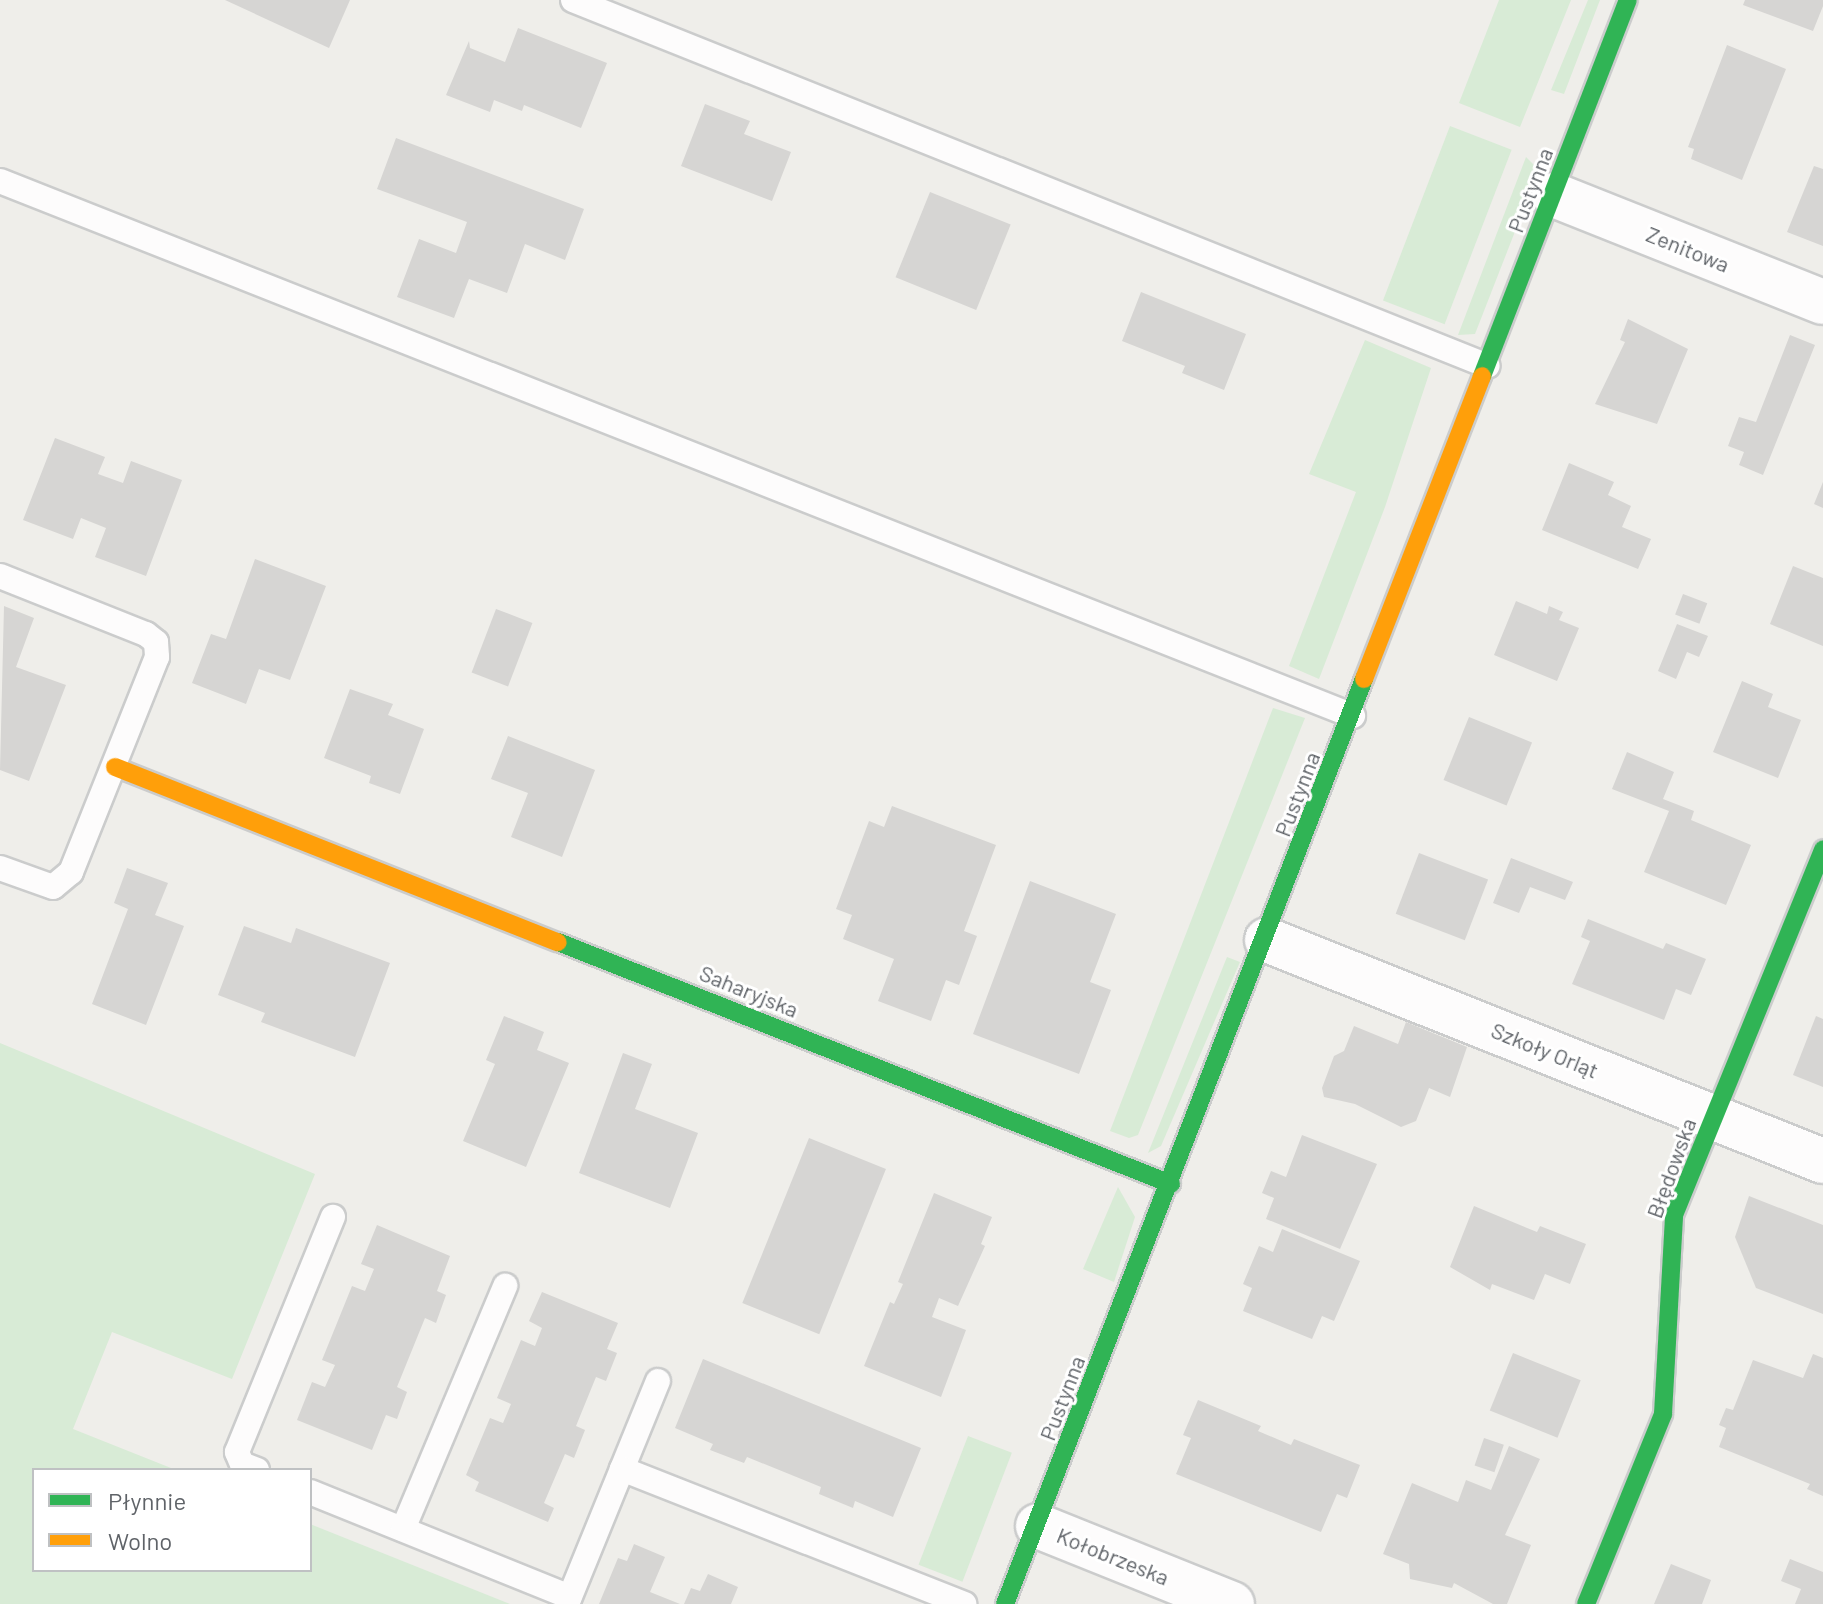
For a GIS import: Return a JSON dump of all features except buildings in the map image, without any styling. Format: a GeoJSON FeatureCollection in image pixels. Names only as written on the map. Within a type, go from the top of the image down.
{"type":"FeatureCollection","features":[{"type":"Feature","properties":{"kind":"street","name":"Pustynna"},"geometry":{"type":"LineString","coordinates":[[1005,1604],[1267,940],[1628,0]]}},
{"type":"Feature","properties":{"kind":"street","name":"Zenitowa"},"geometry":{"type":"LineString","coordinates":[[1554,195],[1823,302]]}},
{"type":"Feature","properties":{"kind":"street","name":"Saharyjska"},"geometry":{"type":"LineString","coordinates":[[115,767],[1171,1184]]}},
{"type":"Feature","properties":{"kind":"street","name":"Błędowska"},"geometry":{"type":"LineString","coordinates":[[1586,1604],[1663,1414],[1674,1215],[1823,849]]}},
{"type":"Feature","properties":{"kind":"street","name":"Szkoły Orląt"},"geometry":{"type":"LineString","coordinates":[[1267,940],[1823,1161]]}},
{"type":"Feature","properties":{"kind":"street","name":"Kołobrzeska"},"geometry":{"type":"LineString","coordinates":[[1038,1526],[1232,1604]]}},
{"type":"Feature","properties":{"kind":"lane"},"geometry":{"type":"LineString","coordinates":[[573,0],[1488,366]]}},
{"type":"Feature","properties":{"kind":"lane"},"geometry":{"type":"LineString","coordinates":[[0,181],[1353,716]]}},
{"type":"Feature","properties":{"kind":"lane"},"geometry":{"type":"LineString","coordinates":[[0,576],[156,642],[157,657],[71,872],[60,886],[42,886],[0,868]]}},
{"type":"Feature","properties":{"kind":"lane"},"geometry":{"type":"LineString","coordinates":[[252,1468],[242,1464],[237,1452],[333,1217]]}},
{"type":"Feature","properties":{"kind":"lane"},"geometry":{"type":"LineString","coordinates":[[403,1529],[505,1286]]}},
{"type":"Feature","properties":{"kind":"lane"},"geometry":{"type":"LineString","coordinates":[[312,1493],[568,1600],[658,1381]]}},
{"type":"Feature","properties":{"kind":"lane"},"geometry":{"type":"LineString","coordinates":[[622,1469],[964,1604]]}},
{"type":"Feature","properties":{"kind":"green space"},"geometry":{"type":"Polygon","coordinates":[[[1499,0],[1571,0],[1520,127],[1459,103],[1499,0]]]}},
{"type":"Feature","properties":{"kind":"green space"},"geometry":{"type":"Polygon","coordinates":[[[1588,0],[1600,0],[1564,94],[1551,90],[1588,0]]]}},
{"type":"Feature","properties":{"kind":"green space"},"geometry":{"type":"Polygon","coordinates":[[[1450,126],[1512,150],[1445,324],[1383,301],[1450,126]]]}},
{"type":"Feature","properties":{"kind":"green space"},"geometry":{"type":"Polygon","coordinates":[[[1526,157],[1539,170],[1475,334],[1458,335],[1526,157]]]}},
{"type":"Feature","properties":{"kind":"green space"},"geometry":{"type":"Polygon","coordinates":[[[1365,340],[1431,368],[1385,507],[1319,679],[1289,666],[1356,492],[1309,474],[1365,340]]]}},
{"type":"Feature","properties":{"kind":"green space"},"geometry":{"type":"Polygon","coordinates":[[[1273,708],[1305,718],[1138,1135],[1129,1138],[1110,1131],[1273,708]]]}},
{"type":"Feature","properties":{"kind":"green space"},"geometry":{"type":"Polygon","coordinates":[[[1227,957],[1240,962],[1161,1146],[1148,1153],[1227,957]]]}},
{"type":"Feature","properties":{"kind":"green space"},"geometry":{"type":"Polygon","coordinates":[[[0,1043],[315,1174],[232,1379],[112,1332],[73,1429],[171,1468],[32,1468],[32,1572],[312,1572],[312,1525],[510,1604],[0,1604],[0,1043]]]}},
{"type":"Feature","properties":{"kind":"green space"},"geometry":{"type":"Polygon","coordinates":[[[1118,1187],[1135,1217],[1114,1282],[1083,1269],[1118,1187]]]}},
{"type":"Feature","properties":{"kind":"green space"},"geometry":{"type":"Polygon","coordinates":[[[968,1436],[1012,1453],[962,1582],[919,1565],[968,1436]]]}},
{"type":"Feature","properties":{"kind":"traffic: fast"},"geometry":{"type":"LineString","coordinates":[[1482,376],[1628,0]]}},
{"type":"Feature","properties":{"kind":"traffic: fast"},"geometry":{"type":"LineString","coordinates":[[1005,1604],[1364,679]]}},
{"type":"Feature","properties":{"kind":"traffic: fast"},"geometry":{"type":"LineString","coordinates":[[1586,1604],[1663,1414],[1674,1215],[1823,849]]}},
{"type":"Feature","properties":{"kind":"traffic: fast"},"geometry":{"type":"LineString","coordinates":[[558,942],[1171,1184]]}},
{"type":"Feature","properties":{"kind":"traffic: slow"},"geometry":{"type":"LineString","coordinates":[[1364,679],[1482,376]]}},
{"type":"Feature","properties":{"kind":"traffic: slow"},"geometry":{"type":"LineString","coordinates":[[115,767],[558,942]]}}]}
